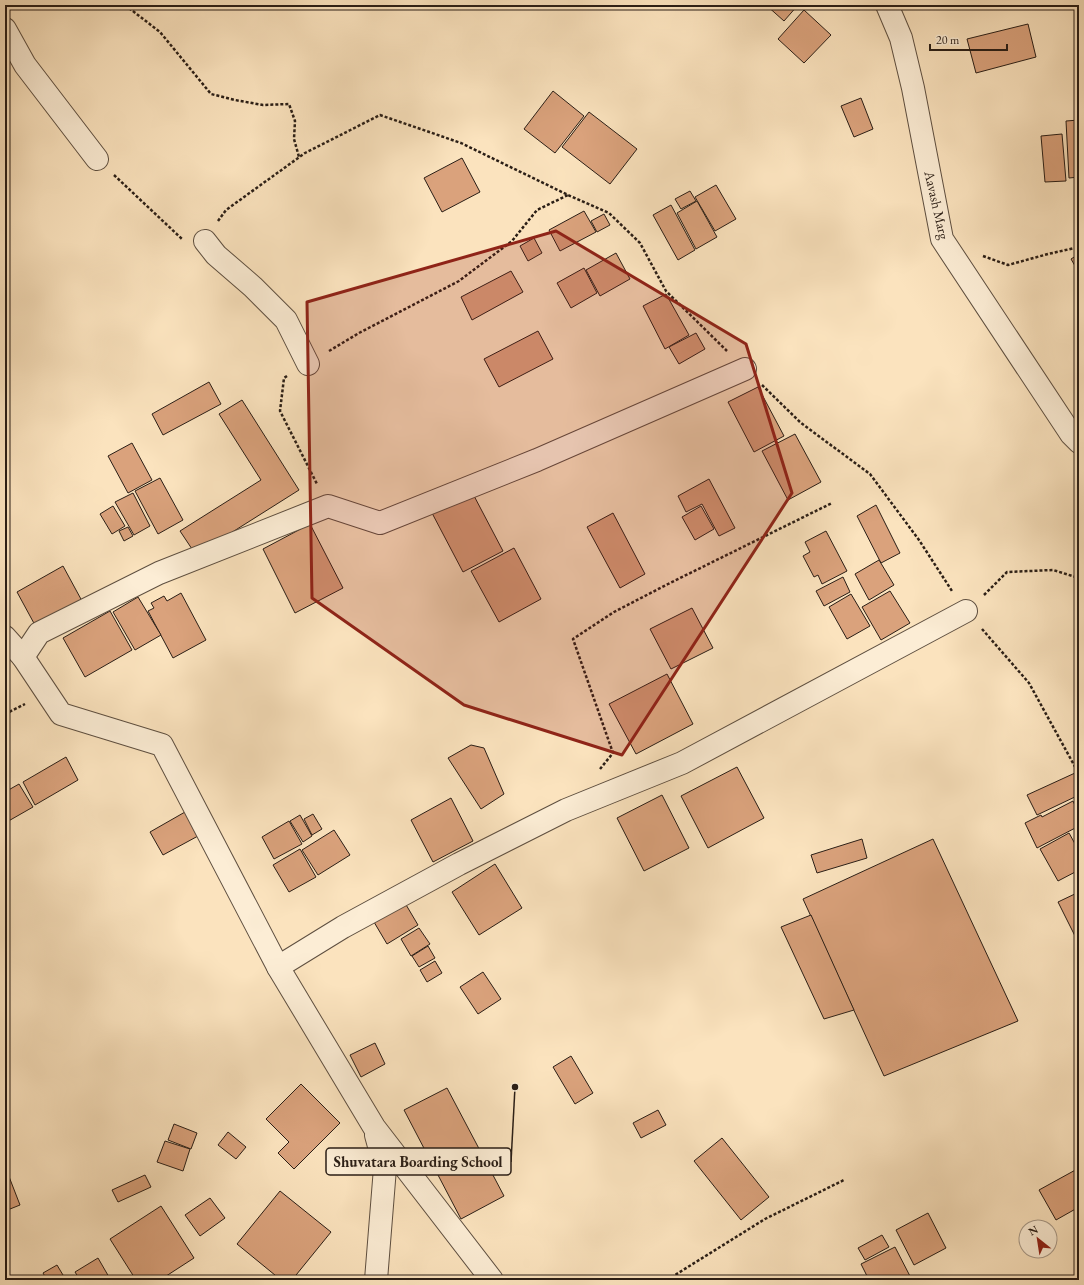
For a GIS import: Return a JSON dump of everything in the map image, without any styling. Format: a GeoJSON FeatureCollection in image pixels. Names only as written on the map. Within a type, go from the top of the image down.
{"type":"FeatureCollection","features":[{"type":"Feature","properties":{"kind":"street","name":"Aavash Marg"},"geometry":{"type":"LineString","coordinates":[[887,5],[901,38],[913,88],[942,239],[1071,434],[1079,442]]}},
{"type":"Feature","properties":{"kind":"street"},"geometry":{"type":"LineString","coordinates":[[7,34],[25,64],[97,159]]}},
{"type":"Feature","properties":{"kind":"street"},"geometry":{"type":"LineString","coordinates":[[205,240],[216,255],[253,287],[286,320],[308,364]]}},
{"type":"Feature","properties":{"kind":"street"},"geometry":{"type":"LineString","coordinates":[[23,657],[39,634],[159,573],[328,506],[380,523],[537,460],[745,369]]}},
{"type":"Feature","properties":{"kind":"street"},"geometry":{"type":"LineString","coordinates":[[278,967],[343,927],[459,864],[566,810],[682,763],[966,612]]}},
{"type":"Feature","properties":{"kind":"street"},"geometry":{"type":"LineString","coordinates":[[5,637],[23,657],[61,714],[162,745],[278,967],[374,1127],[492,1280]]}},
{"type":"Feature","properties":{"kind":"street"},"geometry":{"type":"LineString","coordinates":[[374,1127],[385,1168],[376,1280]]}},
{"type":"Feature","properties":{"kind":"path"},"geometry":{"type":"LineString","coordinates":[[125,5],[160,32],[211,94],[263,105],[289,104],[295,121],[294,139],[299,157]]}},
{"type":"Feature","properties":{"kind":"path"},"geometry":{"type":"LineString","coordinates":[[97,159],[196,253],[226,210],[305,153],[380,115],[461,143],[568,195],[609,213],[640,243],[666,291],[801,423],[870,474],[919,540],[966,612],[1029,683],[1079,774]]}},
{"type":"Feature","properties":{"kind":"path"},"geometry":{"type":"LineString","coordinates":[[328,506],[280,411],[284,378],[360,333],[459,281],[512,241],[537,210],[568,195]]}},
{"type":"Feature","properties":{"kind":"path"},"geometry":{"type":"LineString","coordinates":[[976,253],[1008,265],[1079,247]]}},
{"type":"Feature","properties":{"kind":"path"},"geometry":{"type":"LineString","coordinates":[[599,770],[613,753],[573,640],[621,609],[832,503]]}},
{"type":"Feature","properties":{"kind":"path"},"geometry":{"type":"LineString","coordinates":[[966,612],[1007,572],[1053,570],[1079,578]]}},
{"type":"Feature","properties":{"kind":"path"},"geometry":{"type":"LineString","coordinates":[[667,1280],[765,1219],[844,1180]]}},
{"type":"Feature","properties":{"kind":"highlighted area"},"geometry":{"type":"Polygon","coordinates":[[[556,231],[746,344],[792,493],[622,755],[464,705],[312,598],[307,302],[556,231]]]}},
{"type":"Feature","properties":{"kind":"building"},"geometry":{"type":"Polygon","coordinates":[[[766,5],[798,5],[784,21],[766,5]]]}},
{"type":"Feature","properties":{"kind":"building"},"geometry":{"type":"Polygon","coordinates":[[[804,10],[831,35],[804,63],[778,39],[804,10]]]}},
{"type":"Feature","properties":{"kind":"building"},"geometry":{"type":"Polygon","coordinates":[[[1028,24],[1036,57],[976,73],[967,39],[1028,24]]]}},
{"type":"Feature","properties":{"kind":"building"},"geometry":{"type":"Polygon","coordinates":[[[553,91],[584,116],[555,153],[524,129],[553,91]]]}},
{"type":"Feature","properties":{"kind":"building"},"geometry":{"type":"Polygon","coordinates":[[[861,98],[873,129],[854,137],[841,106],[861,98]]]}},
{"type":"Feature","properties":{"kind":"building"},"geometry":{"type":"Polygon","coordinates":[[[589,112],[637,149],[610,184],[562,147],[589,112]]]}},
{"type":"Feature","properties":{"kind":"building"},"geometry":{"type":"Polygon","coordinates":[[[1079,120],[1079,177],[1069,178],[1066,121],[1079,120]]]}},
{"type":"Feature","properties":{"kind":"building"},"geometry":{"type":"Polygon","coordinates":[[[1062,134],[1066,181],[1045,182],[1041,136],[1062,134]]]}},
{"type":"Feature","properties":{"kind":"building"},"geometry":{"type":"Polygon","coordinates":[[[462,158],[480,192],[442,212],[424,178],[462,158]]]}},
{"type":"Feature","properties":{"kind":"building"},"geometry":{"type":"Polygon","coordinates":[[[716,185],[736,219],[715,231],[695,197],[716,185]]]}},
{"type":"Feature","properties":{"kind":"building"},"geometry":{"type":"Polygon","coordinates":[[[690,191],[696,201],[681,209],[675,199],[690,191]]]}},
{"type":"Feature","properties":{"kind":"building"},"geometry":{"type":"Polygon","coordinates":[[[697,201],[717,237],[696,249],[677,213],[697,201]]]}},
{"type":"Feature","properties":{"kind":"building"},"geometry":{"type":"Polygon","coordinates":[[[671,205],[695,250],[678,260],[653,215],[671,205]]]}},
{"type":"Feature","properties":{"kind":"building"},"geometry":{"type":"Polygon","coordinates":[[[584,211],[596,232],[560,251],[549,230],[584,211]]]}},
{"type":"Feature","properties":{"kind":"building"},"geometry":{"type":"Polygon","coordinates":[[[604,214],[610,225],[597,232],[591,221],[604,214]]]}},
{"type":"Feature","properties":{"kind":"building"},"geometry":{"type":"Polygon","coordinates":[[[534,238],[542,253],[528,261],[520,246],[534,238]]]}},
{"type":"Feature","properties":{"kind":"building"},"geometry":{"type":"Polygon","coordinates":[[[616,253],[630,279],[600,296],[586,270],[616,253]]]}},
{"type":"Feature","properties":{"kind":"building"},"geometry":{"type":"Polygon","coordinates":[[[1079,254],[1079,270],[1078,271],[1071,259],[1079,254]]]}},
{"type":"Feature","properties":{"kind":"building"},"geometry":{"type":"Polygon","coordinates":[[[584,268],[597,293],[571,308],[557,283],[584,268]]]}},
{"type":"Feature","properties":{"kind":"building"},"geometry":{"type":"Polygon","coordinates":[[[511,271],[523,292],[472,320],[461,297],[511,271]]]}},
{"type":"Feature","properties":{"kind":"building"},"geometry":{"type":"Polygon","coordinates":[[[666,294],[689,335],[665,349],[643,306],[666,294]]]}},
{"type":"Feature","properties":{"kind":"building"},"geometry":{"type":"Polygon","coordinates":[[[538,331],[553,359],[499,387],[484,359],[538,331]]]}},
{"type":"Feature","properties":{"kind":"building"},"geometry":{"type":"Polygon","coordinates":[[[696,333],[705,349],[679,364],[669,347],[696,333]]]}},
{"type":"Feature","properties":{"kind":"building"},"geometry":{"type":"Polygon","coordinates":[[[209,382],[221,404],[163,435],[152,414],[209,382]]]}},
{"type":"Feature","properties":{"kind":"building"},"geometry":{"type":"Polygon","coordinates":[[[758,387],[784,436],[754,452],[728,402],[758,387]]]}},
{"type":"Feature","properties":{"kind":"building"},"geometry":{"type":"Polygon","coordinates":[[[242,400],[299,490],[196,555],[180,531],[261,480],[219,414],[242,400]]]}},
{"type":"Feature","properties":{"kind":"building"},"geometry":{"type":"Polygon","coordinates":[[[795,434],[821,482],[788,500],[762,451],[795,434]]]}},
{"type":"Feature","properties":{"kind":"building"},"geometry":{"type":"Polygon","coordinates":[[[132,443],[152,480],[128,493],[108,456],[132,443]]]}},
{"type":"Feature","properties":{"kind":"building"},"geometry":{"type":"Polygon","coordinates":[[[160,478],[183,520],[158,534],[135,491],[160,478]]]}},
{"type":"Feature","properties":{"kind":"building"},"geometry":{"type":"Polygon","coordinates":[[[709,479],[735,528],[719,536],[702,504],[686,512],[678,496],[709,479]]]}},
{"type":"Feature","properties":{"kind":"building"},"geometry":{"type":"Polygon","coordinates":[[[472,492],[503,551],[463,572],[432,513],[472,492]]]}},
{"type":"Feature","properties":{"kind":"building"},"geometry":{"type":"Polygon","coordinates":[[[133,493],[150,526],[134,535],[115,502],[133,493]]]}},
{"type":"Feature","properties":{"kind":"building"},"geometry":{"type":"Polygon","coordinates":[[[876,505],[900,553],[881,563],[857,516],[876,505]]]}},
{"type":"Feature","properties":{"kind":"building"},"geometry":{"type":"Polygon","coordinates":[[[113,506],[125,526],[112,534],[100,514],[113,506]]]}},
{"type":"Feature","properties":{"kind":"building"},"geometry":{"type":"Polygon","coordinates":[[[701,506],[714,529],[695,540],[682,517],[701,506]]]}},
{"type":"Feature","properties":{"kind":"building"},"geometry":{"type":"Polygon","coordinates":[[[613,513],[645,574],[620,588],[587,527],[613,513]]]}},
{"type":"Feature","properties":{"kind":"building"},"geometry":{"type":"Polygon","coordinates":[[[310,524],[343,588],[295,613],[263,549],[310,524]]]}},
{"type":"Feature","properties":{"kind":"building"},"geometry":{"type":"Polygon","coordinates":[[[128,527],[133,536],[124,541],[119,531],[128,527]]]}},
{"type":"Feature","properties":{"kind":"building"},"geometry":{"type":"Polygon","coordinates":[[[826,531],[847,571],[822,584],[818,575],[814,577],[803,556],[810,552],[805,542],[826,531]]]}},
{"type":"Feature","properties":{"kind":"building"},"geometry":{"type":"Polygon","coordinates":[[[514,548],[541,599],[499,622],[471,571],[514,548]]]}},
{"type":"Feature","properties":{"kind":"building"},"geometry":{"type":"Polygon","coordinates":[[[879,560],[894,585],[869,600],[855,574],[879,560]]]}},
{"type":"Feature","properties":{"kind":"building"},"geometry":{"type":"Polygon","coordinates":[[[63,566],[82,601],[36,627],[17,592],[63,566]]]}},
{"type":"Feature","properties":{"kind":"building"},"geometry":{"type":"Polygon","coordinates":[[[843,577],[850,592],[824,606],[816,591],[843,577]]]}},
{"type":"Feature","properties":{"kind":"building"},"geometry":{"type":"Polygon","coordinates":[[[890,591],[910,623],[881,640],[862,607],[890,591]]]}},
{"type":"Feature","properties":{"kind":"building"},"geometry":{"type":"Polygon","coordinates":[[[181,593],[206,640],[173,658],[148,611],[154,608],[151,603],[164,596],[167,601],[181,593]]]}},
{"type":"Feature","properties":{"kind":"building"},"geometry":{"type":"Polygon","coordinates":[[[851,594],[870,626],[847,639],[829,607],[851,594]]]}},
{"type":"Feature","properties":{"kind":"building"},"geometry":{"type":"Polygon","coordinates":[[[138,597],[161,635],[135,650],[113,612],[138,597]]]}},
{"type":"Feature","properties":{"kind":"building"},"geometry":{"type":"Polygon","coordinates":[[[692,608],[713,648],[671,669],[650,629],[692,608]]]}},
{"type":"Feature","properties":{"kind":"building"},"geometry":{"type":"Polygon","coordinates":[[[110,611],[132,650],[85,677],[63,638],[110,611]]]}},
{"type":"Feature","properties":{"kind":"building"},"geometry":{"type":"Polygon","coordinates":[[[667,674],[693,724],[636,754],[609,704],[667,674]]]}},
{"type":"Feature","properties":{"kind":"building"},"geometry":{"type":"Polygon","coordinates":[[[471,745],[484,748],[504,794],[481,809],[448,758],[471,745]]]}},
{"type":"Feature","properties":{"kind":"building"},"geometry":{"type":"Polygon","coordinates":[[[66,757],[78,780],[35,805],[23,782],[66,757]]]}},
{"type":"Feature","properties":{"kind":"building"},"geometry":{"type":"Polygon","coordinates":[[[737,767],[764,818],[708,848],[681,796],[737,767]]]}},
{"type":"Feature","properties":{"kind":"building"},"geometry":{"type":"Polygon","coordinates":[[[1075,773],[1079,782],[1079,795],[1037,815],[1027,795],[1075,773]]]}},
{"type":"Feature","properties":{"kind":"building"},"geometry":{"type":"Polygon","coordinates":[[[19,784],[33,807],[5,823],[5,792],[19,784]]]}},
{"type":"Feature","properties":{"kind":"building"},"geometry":{"type":"Polygon","coordinates":[[[662,795],[689,848],[644,871],[617,818],[662,795]]]}},
{"type":"Feature","properties":{"kind":"building"},"geometry":{"type":"Polygon","coordinates":[[[451,798],[473,841],[433,862],[411,820],[451,798]]]}},
{"type":"Feature","properties":{"kind":"building"},"geometry":{"type":"Polygon","coordinates":[[[1073,801],[1079,814],[1079,826],[1037,848],[1025,823],[1041,815],[1042,817],[1073,801]]]}},
{"type":"Feature","properties":{"kind":"building"},"geometry":{"type":"Polygon","coordinates":[[[185,812],[198,836],[163,855],[150,832],[185,812]]]}},
{"type":"Feature","properties":{"kind":"building"},"geometry":{"type":"Polygon","coordinates":[[[313,814],[322,829],[312,835],[304,819],[313,814]]]}},
{"type":"Feature","properties":{"kind":"building"},"geometry":{"type":"Polygon","coordinates":[[[300,815],[312,836],[303,842],[290,821],[300,815]]]}},
{"type":"Feature","properties":{"kind":"building"},"geometry":{"type":"Polygon","coordinates":[[[289,821],[302,844],[274,859],[262,837],[289,821]]]}},
{"type":"Feature","properties":{"kind":"building"},"geometry":{"type":"Polygon","coordinates":[[[334,830],[350,855],[318,875],[302,850],[334,830]]]}},
{"type":"Feature","properties":{"kind":"building"},"geometry":{"type":"Polygon","coordinates":[[[1069,833],[1079,851],[1079,870],[1058,881],[1040,849],[1069,833]]]}},
{"type":"Feature","properties":{"kind":"building"},"geometry":{"type":"Polygon","coordinates":[[[862,839],[867,858],[817,873],[811,855],[862,839]]]}},
{"type":"Feature","properties":{"kind":"building"},"geometry":{"type":"Polygon","coordinates":[[[933,839],[1018,1021],[884,1076],[803,899],[933,839]]]}},
{"type":"Feature","properties":{"kind":"building"},"geometry":{"type":"Polygon","coordinates":[[[300,849],[316,877],[289,892],[273,865],[300,849]]]}},
{"type":"Feature","properties":{"kind":"building"},"geometry":{"type":"Polygon","coordinates":[[[495,864],[522,908],[479,935],[452,892],[495,864]]]}},
{"type":"Feature","properties":{"kind":"building"},"geometry":{"type":"Polygon","coordinates":[[[1079,892],[1079,944],[1058,902],[1079,892]]]}},
{"type":"Feature","properties":{"kind":"building"},"geometry":{"type":"Polygon","coordinates":[[[402,898],[418,925],[387,944],[371,917],[402,898]]]}},
{"type":"Feature","properties":{"kind":"building"},"geometry":{"type":"Polygon","coordinates":[[[811,915],[854,1010],[824,1019],[781,927],[811,915]]]}},
{"type":"Feature","properties":{"kind":"building"},"geometry":{"type":"Polygon","coordinates":[[[419,928],[430,944],[411,956],[401,939],[419,928]]]}},
{"type":"Feature","properties":{"kind":"building"},"geometry":{"type":"Polygon","coordinates":[[[428,946],[435,958],[419,967],[412,956],[428,946]]]}},
{"type":"Feature","properties":{"kind":"building"},"geometry":{"type":"Polygon","coordinates":[[[435,961],[442,973],[427,982],[420,970],[435,961]]]}},
{"type":"Feature","properties":{"kind":"building"},"geometry":{"type":"Polygon","coordinates":[[[483,972],[501,999],[478,1014],[460,987],[483,972]]]}},
{"type":"Feature","properties":{"kind":"building"},"geometry":{"type":"Polygon","coordinates":[[[375,1043],[385,1064],[361,1077],[350,1055],[375,1043]]]}},
{"type":"Feature","properties":{"kind":"building"},"geometry":{"type":"Polygon","coordinates":[[[571,1056],[593,1093],[575,1104],[553,1067],[571,1056]]]}},
{"type":"Feature","properties":{"kind":"building"},"geometry":{"type":"Polygon","coordinates":[[[301,1084],[340,1123],[294,1169],[278,1153],[289,1142],[266,1119],[301,1084]]]}},
{"type":"Feature","properties":{"kind":"building"},"geometry":{"type":"Polygon","coordinates":[[[447,1088],[504,1196],[461,1219],[404,1110],[447,1088]]]}},
{"type":"Feature","properties":{"kind":"building"},"geometry":{"type":"Polygon","coordinates":[[[658,1110],[666,1125],[641,1138],[633,1123],[658,1110]]]}},
{"type":"Feature","properties":{"kind":"building"},"geometry":{"type":"Polygon","coordinates":[[[174,1124],[197,1133],[191,1149],[168,1140],[174,1124]]]}},
{"type":"Feature","properties":{"kind":"building"},"geometry":{"type":"Polygon","coordinates":[[[228,1132],[246,1147],[236,1159],[218,1145],[228,1132]]]}},
{"type":"Feature","properties":{"kind":"building"},"geometry":{"type":"Polygon","coordinates":[[[722,1138],[769,1197],[741,1220],[694,1161],[722,1138]]]}},
{"type":"Feature","properties":{"kind":"building"},"geometry":{"type":"Polygon","coordinates":[[[165,1141],[190,1149],[183,1171],[157,1162],[165,1141]]]}},
{"type":"Feature","properties":{"kind":"building"},"geometry":{"type":"Polygon","coordinates":[[[1079,1168],[1079,1207],[1058,1219],[1055,1219],[1039,1190],[1079,1168]]]}},
{"type":"Feature","properties":{"kind":"building"},"geometry":{"type":"Polygon","coordinates":[[[8,1174],[20,1205],[5,1211],[5,1175],[8,1174]]]}},
{"type":"Feature","properties":{"kind":"building"},"geometry":{"type":"Polygon","coordinates":[[[145,1175],[151,1187],[118,1202],[112,1190],[145,1175]]]}},
{"type":"Feature","properties":{"kind":"building"},"geometry":{"type":"Polygon","coordinates":[[[280,1191],[331,1232],[292,1280],[281,1280],[237,1244],[280,1191]]]}},
{"type":"Feature","properties":{"kind":"building"},"geometry":{"type":"Polygon","coordinates":[[[210,1198],[225,1218],[200,1236],[185,1215],[210,1198]]]}},
{"type":"Feature","properties":{"kind":"building"},"geometry":{"type":"Polygon","coordinates":[[[161,1206],[194,1258],[160,1280],[136,1280],[110,1239],[161,1206]]]}},
{"type":"Feature","properties":{"kind":"building"},"geometry":{"type":"Polygon","coordinates":[[[928,1213],[946,1248],[914,1265],[896,1230],[928,1213]]]}},
{"type":"Feature","properties":{"kind":"building"},"geometry":{"type":"Polygon","coordinates":[[[882,1235],[889,1247],[865,1260],[858,1248],[882,1235]]]}},
{"type":"Feature","properties":{"kind":"building"},"geometry":{"type":"Polygon","coordinates":[[[895,1247],[912,1280],[869,1280],[861,1264],[895,1247]]]}},
{"type":"Feature","properties":{"kind":"building"},"geometry":{"type":"Polygon","coordinates":[[[98,1258],[109,1277],[104,1280],[80,1280],[75,1272],[98,1258]]]}},
{"type":"Feature","properties":{"kind":"building"},"geometry":{"type":"Polygon","coordinates":[[[57,1265],[66,1280],[47,1280],[43,1273],[57,1265]]]}},
{"type":"Feature","properties":{"kind":"place","name":"Shuvatara Boarding School"},"geometry":{"type":"Point","coordinates":[515,1087]}}]}
